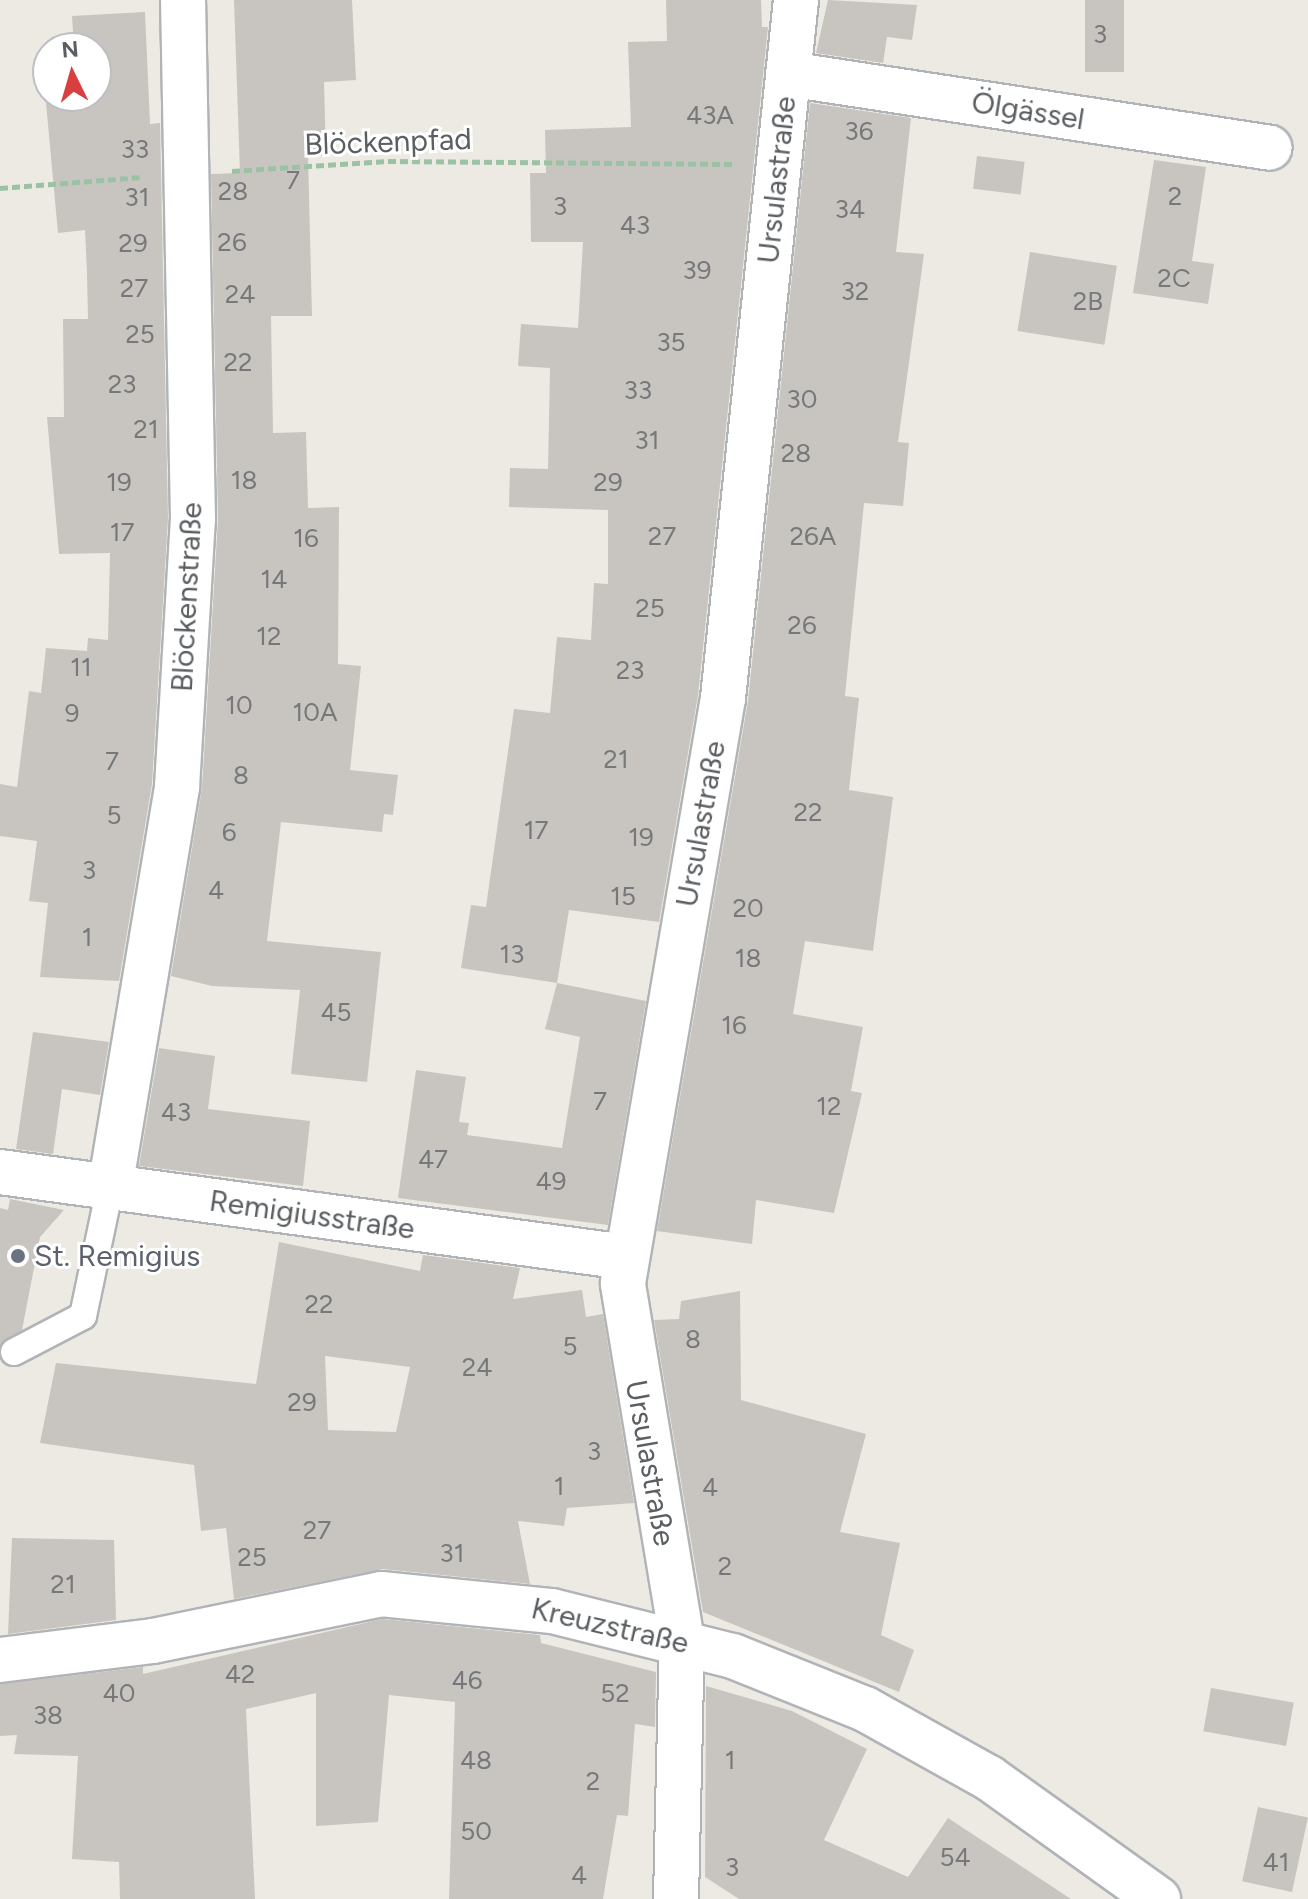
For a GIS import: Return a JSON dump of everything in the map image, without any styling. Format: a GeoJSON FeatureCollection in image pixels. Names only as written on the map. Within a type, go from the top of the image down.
{"type":"FeatureCollection","features":[{"type":"Feature","properties":{"kind":"street","name":"Blöckenstraße"},"geometry":{"type":"LineString","coordinates":[[110,1188],[177,787],[193,519],[190,173],[183,0]]}},
{"type":"Feature","properties":{"kind":"street","name":"Ursulastraße"},"geometry":{"type":"LineString","coordinates":[[676,1899],[682,1641],[624,1310],[625,1257],[723,698],[796,0]]}},
{"type":"Feature","properties":{"kind":"street","name":"Ölgässel"},"geometry":{"type":"LineString","coordinates":[[788,74],[1269,148]]}},
{"type":"Feature","properties":{"kind":"street","name":"Remigiusstraße"},"geometry":{"type":"LineString","coordinates":[[0,1172],[625,1257]]}},
{"type":"Feature","properties":{"kind":"street","name":"Kreuzstraße"},"geometry":{"type":"LineString","coordinates":[[0,1660],[153,1641],[381,1594],[483,1600],[682,1641],[802,1682],[934,1745],[1158,1899]]}},
{"type":"Feature","properties":{"kind":"lane"},"geometry":{"type":"LineString","coordinates":[[14,1352],[83,1316],[110,1188]]}},
{"type":"Feature","properties":{"kind":"path","name":"Blöckenpfad"},"geometry":{"type":"LineString","coordinates":[[0,188],[388,161],[778,166]]}},
{"type":"Feature","properties":{"kind":"building"},"geometry":{"type":"Polygon","coordinates":[[[234,0],[352,0],[356,80],[324,82],[326,156],[308,156],[312,316],[271,316],[273,433],[306,432],[308,508],[339,507],[338,664],[361,666],[350,770],[398,775],[393,815],[384,814],[382,832],[281,822],[267,941],[381,952],[367,1082],[291,1074],[300,990],[212,986],[171,976],[202,788],[218,519],[211,174],[240,173],[234,0]]]}},
{"type":"Feature","properties":{"kind":"building"},"geometry":{"type":"Polygon","coordinates":[[[666,0],[761,0],[762,27],[768,27],[698,695],[659,922],[569,910],[557,983],[461,968],[471,905],[486,907],[514,709],[550,713],[557,637],[591,640],[594,583],[608,584],[608,510],[509,507],[510,468],[548,469],[550,368],[518,366],[521,324],[578,328],[583,242],[531,242],[530,173],[546,173],[545,130],[631,127],[628,42],[667,41],[666,0]]]}},
{"type":"Feature","properties":{"kind":"building"},"geometry":{"type":"Polygon","coordinates":[[[828,0],[917,5],[912,40],[887,37],[883,63],[816,53],[828,0]]]}},
{"type":"Feature","properties":{"kind":"building"},"geometry":{"type":"Polygon","coordinates":[[[1085,0],[1124,0],[1124,72],[1085,72],[1085,0]]]}},
{"type":"Feature","properties":{"kind":"building"},"geometry":{"type":"Polygon","coordinates":[[[145,12],[150,124],[160,123],[168,518],[152,784],[119,981],[40,977],[48,903],[29,901],[37,841],[0,836],[0,784],[17,787],[29,691],[41,693],[46,648],[87,651],[88,638],[108,640],[110,553],[59,554],[47,417],[64,417],[63,319],[88,319],[85,230],[58,233],[47,112],[112,112],[112,32],[73,32],[72,16],[145,12]]]}},
{"type":"Feature","properties":{"kind":"building"},"geometry":{"type":"Polygon","coordinates":[[[810,103],[911,118],[896,252],[924,254],[898,442],[909,443],[903,506],[864,503],[845,696],[859,698],[849,790],[893,797],[873,951],[805,941],[793,1014],[863,1027],[851,1091],[862,1093],[834,1213],[756,1200],[752,1244],[657,1231],[748,701],[810,103]]]}},
{"type":"Feature","properties":{"kind":"building"},"geometry":{"type":"Polygon","coordinates":[[[977,156],[1025,162],[1021,195],[973,189],[977,156]]]}},
{"type":"Feature","properties":{"kind":"building"},"geometry":{"type":"Polygon","coordinates":[[[1154,160],[1206,167],[1192,261],[1214,264],[1208,304],[1133,293],[1154,160]]]}},
{"type":"Feature","properties":{"kind":"building"},"geometry":{"type":"Polygon","coordinates":[[[1030,252],[1117,266],[1104,345],[1017,331],[1030,252]]]}},
{"type":"Feature","properties":{"kind":"building"},"geometry":{"type":"Polygon","coordinates":[[[557,983],[646,1001],[608,1225],[398,1198],[416,1070],[466,1077],[459,1122],[469,1123],[467,1135],[562,1148],[580,1037],[545,1029],[557,983]]]}},
{"type":"Feature","properties":{"kind":"building"},"geometry":{"type":"Polygon","coordinates":[[[33,1032],[109,1042],[100,1095],[62,1089],[53,1154],[16,1149],[33,1032]]]}},
{"type":"Feature","properties":{"kind":"building"},"geometry":{"type":"Polygon","coordinates":[[[159,1048],[215,1056],[208,1109],[310,1121],[303,1186],[139,1166],[159,1048]]]}},
{"type":"Feature","properties":{"kind":"building","name":"St. Remigius"},"geometry":{"type":"Polygon","coordinates":[[[10,1199],[64,1210],[40,1237],[22,1330],[0,1345],[0,1208],[8,1210],[10,1199]]]}},
{"type":"Feature","properties":{"kind":"building"},"geometry":{"type":"Polygon","coordinates":[[[279,1242],[420,1271],[423,1255],[520,1268],[513,1299],[582,1290],[586,1317],[603,1314],[634,1503],[567,1508],[564,1526],[518,1521],[530,1584],[383,1569],[234,1599],[226,1528],[201,1531],[194,1465],[40,1443],[56,1363],[256,1384],[279,1242]],[[325,1356],[328,1430],[396,1432],[410,1367],[325,1356]]]}},
{"type":"Feature","properties":{"kind":"building"},"geometry":{"type":"Polygon","coordinates":[[[740,1291],[741,1400],[866,1434],[840,1532],[900,1543],[881,1635],[914,1650],[899,1692],[703,1612],[654,1320],[679,1319],[681,1301],[740,1291]]]}},
{"type":"Feature","properties":{"kind":"building"},"geometry":{"type":"Polygon","coordinates":[[[12,1538],[114,1540],[116,1620],[8,1634],[12,1538]]]}},
{"type":"Feature","properties":{"kind":"building"},"geometry":{"type":"Polygon","coordinates":[[[382,1619],[540,1635],[541,1643],[656,1672],[655,1727],[635,1724],[628,1816],[617,1815],[603,1899],[449,1899],[455,1702],[389,1695],[378,1822],[316,1826],[316,1693],[246,1709],[255,1899],[120,1899],[119,1862],[72,1859],[78,1756],[14,1754],[17,1735],[0,1736],[0,1684],[143,1667],[143,1674],[382,1619]]]}},
{"type":"Feature","properties":{"kind":"building"},"geometry":{"type":"Polygon","coordinates":[[[706,1686],[792,1711],[867,1749],[824,1840],[908,1877],[948,1818],[1071,1899],[739,1899],[705,1877],[706,1686]]]}},
{"type":"Feature","properties":{"kind":"building"},"geometry":{"type":"Polygon","coordinates":[[[1211,1688],[1294,1703],[1286,1746],[1203,1731],[1211,1688]]]}},
{"type":"Feature","properties":{"kind":"building"},"geometry":{"type":"Polygon","coordinates":[[[1258,1807],[1308,1818],[1292,1892],[1242,1881],[1258,1807]]]}},
{"type":"Feature","properties":{"kind":"place","name":"St. Remigius"},"geometry":{"type":"Point","coordinates":[18,1256]}}]}
